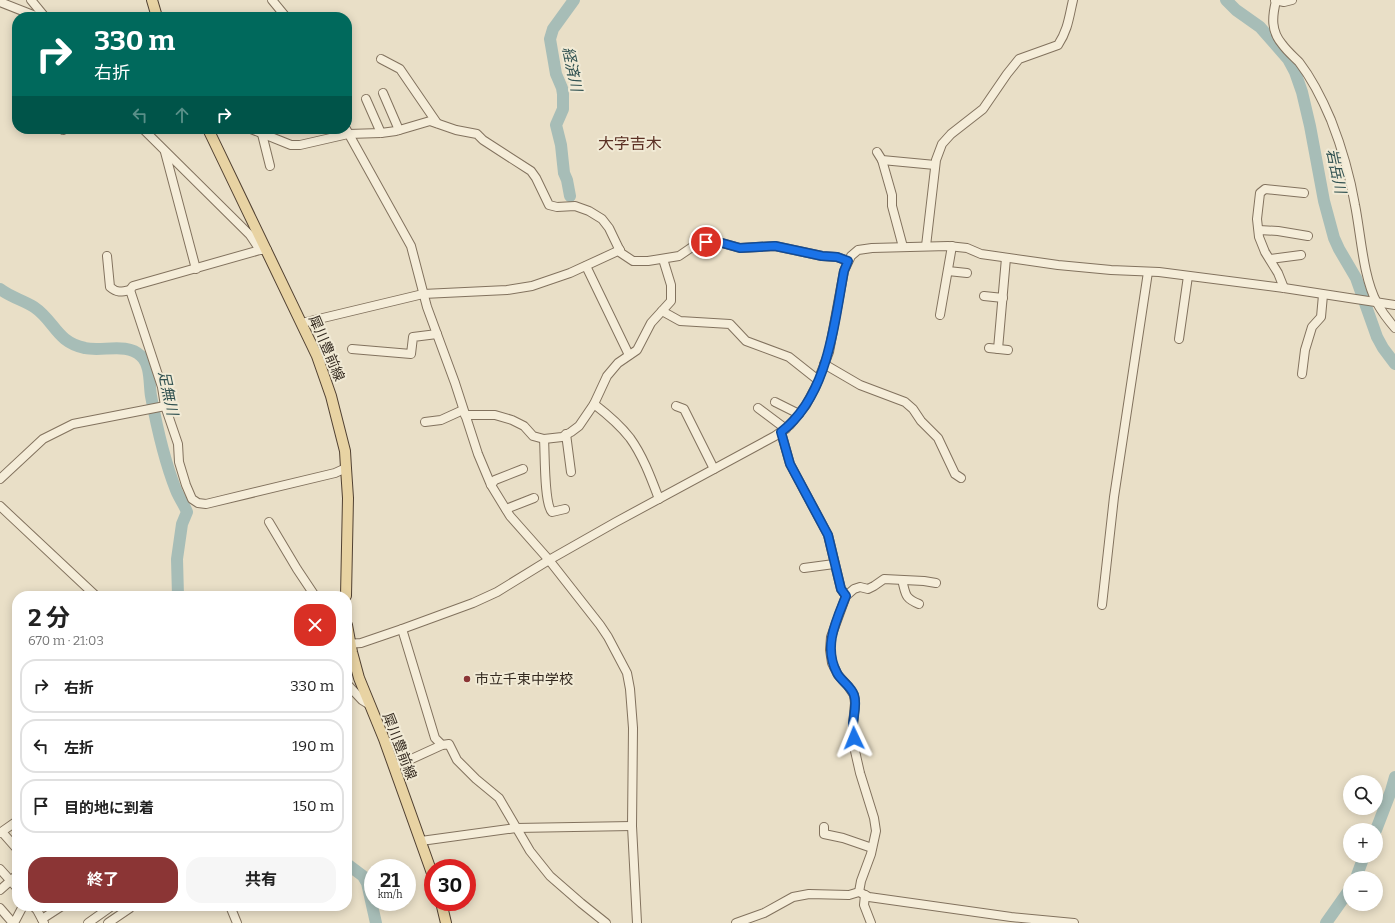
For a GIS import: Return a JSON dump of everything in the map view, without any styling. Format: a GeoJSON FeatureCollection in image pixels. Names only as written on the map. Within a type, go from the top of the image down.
{"type":"FeatureCollection","features":[{"type":"Feature","properties":{"kind":"main road"},"geometry":{"type":"LineString","coordinates":[[152,0],[156,12]]}},
{"type":"Feature","properties":{"kind":"main road","name":"犀川豊前線"},"geometry":{"type":"LineString","coordinates":[[210,134],[263,250],[302,323],[317,356],[331,396],[345,451],[348,498],[346,591]]}},
{"type":"Feature","properties":{"kind":"main road","name":"犀川豊前線"},"geometry":{"type":"LineString","coordinates":[[352,654],[359,678],[427,859]]}},
{"type":"Feature","properties":{"kind":"main road"},"geometry":{"type":"LineString","coordinates":[[443,911],[446,923]]}},
{"type":"Feature","properties":{"kind":"street"},"geometry":{"type":"LineString","coordinates":[[31,0],[41,12]]}},
{"type":"Feature","properties":{"kind":"street"},"geometry":{"type":"LineString","coordinates":[[272,0],[282,12]]}},
{"type":"Feature","properties":{"kind":"street"},"geometry":{"type":"LineString","coordinates":[[926,246],[935,165],[942,144],[951,134],[983,109],[1019,59],[1058,45],[1066,31],[1073,0]]}},
{"type":"Feature","properties":{"kind":"street"},"geometry":{"type":"LineString","coordinates":[[1292,0],[1284,2],[1275,1],[1272,22],[1281,44],[1299,62],[1325,106],[1346,161],[1367,276],[1377,303],[1395,328]]}},
{"type":"Feature","properties":{"kind":"street"},"geometry":{"type":"LineString","coordinates":[[0,2],[25,12]]}},
{"type":"Feature","properties":{"kind":"street"},"geometry":{"type":"LineString","coordinates":[[381,59],[400,69],[437,123]]}},
{"type":"Feature","properties":{"kind":"street"},"geometry":{"type":"LineString","coordinates":[[383,93],[399,130]]}},
{"type":"Feature","properties":{"kind":"street"},"geometry":{"type":"LineString","coordinates":[[366,99],[381,133]]}},
{"type":"Feature","properties":{"kind":"street"},"geometry":{"type":"LineString","coordinates":[[352,131],[381,133],[399,130],[430,121],[456,130],[477,134],[531,171],[549,205],[557,207],[575,206],[589,211],[602,219],[609,228],[621,253],[633,261],[648,262],[679,256],[696,245],[706,242],[722,243],[740,248],[775,246],[822,256],[837,257],[848,261]]}},
{"type":"Feature","properties":{"kind":"street"},"geometry":{"type":"LineString","coordinates":[[107,256],[110,287],[115,291],[121,292],[130,290],[133,286],[196,270],[263,250],[250,235],[148,134]]}},
{"type":"Feature","properties":{"kind":"street"},"geometry":{"type":"LineString","coordinates":[[262,134],[291,144],[300,145],[337,134]]}},
{"type":"Feature","properties":{"kind":"street"},"geometry":{"type":"LineString","coordinates":[[262,134],[270,166]]}},
{"type":"Feature","properties":{"kind":"street"},"geometry":{"type":"LineString","coordinates":[[349,134],[411,246],[423,294],[478,454],[491,485],[510,516],[549,560],[600,625],[608,637],[629,680],[633,728],[632,826],[637,923]]}},
{"type":"Feature","properties":{"kind":"street"},"geometry":{"type":"LineString","coordinates":[[165,151],[196,270]]}},
{"type":"Feature","properties":{"kind":"street"},"geometry":{"type":"LineString","coordinates":[[877,152],[882,160],[892,195],[892,206],[903,247]]}},
{"type":"Feature","properties":{"kind":"street"},"geometry":{"type":"LineString","coordinates":[[882,160],[935,165]]}},
{"type":"Feature","properties":{"kind":"street"},"geometry":{"type":"LineString","coordinates":[[1284,288],[1278,273],[1259,237],[1257,220],[1260,192],[1265,189],[1304,193]]}},
{"type":"Feature","properties":{"kind":"street"},"geometry":{"type":"LineString","coordinates":[[1258,230],[1278,231],[1308,236]]}},
{"type":"Feature","properties":{"kind":"street"},"geometry":{"type":"LineString","coordinates":[[352,644],[360,643],[402,629],[473,603],[497,592],[549,560],[783,431],[790,425],[806,405],[818,380],[829,352],[844,271],[851,256],[858,250],[872,248],[952,246],[967,248],[981,254],[1006,258],[1058,265],[1188,276],[1284,288],[1395,306]]}},
{"type":"Feature","properties":{"kind":"street"},"geometry":{"type":"LineString","coordinates":[[940,315],[952,246]]}},
{"type":"Feature","properties":{"kind":"street"},"geometry":{"type":"LineString","coordinates":[[302,323],[423,294],[507,290],[532,286],[570,273],[620,250]]}},
{"type":"Feature","properties":{"kind":"street"},"geometry":{"type":"LineString","coordinates":[[1270,259],[1301,255]]}},
{"type":"Feature","properties":{"kind":"street"},"geometry":{"type":"LineString","coordinates":[[998,349],[1006,258]]}},
{"type":"Feature","properties":{"kind":"street"},"geometry":{"type":"LineString","coordinates":[[425,422],[441,420],[464,412],[495,415],[512,420],[524,426],[534,436],[544,439],[552,439],[566,434],[579,426],[594,404],[607,376],[618,363],[628,355],[638,350],[651,323],[671,301],[671,285],[663,259]]}},
{"type":"Feature","properties":{"kind":"street"},"geometry":{"type":"LineString","coordinates":[[586,266],[628,355]]}},
{"type":"Feature","properties":{"kind":"street"},"geometry":{"type":"LineString","coordinates":[[948,271],[967,273]]}},
{"type":"Feature","properties":{"kind":"street"},"geometry":{"type":"LineString","coordinates":[[1102,605],[1114,497],[1148,272]]}},
{"type":"Feature","properties":{"kind":"street"},"geometry":{"type":"LineString","coordinates":[[1179,339],[1188,276]]}},
{"type":"Feature","properties":{"kind":"street"},"geometry":{"type":"LineString","coordinates":[[130,290],[162,387],[165,406],[178,444],[179,462],[186,485],[190,496],[198,503],[211,504],[335,473],[346,468]]}},
{"type":"Feature","properties":{"kind":"street"},"geometry":{"type":"LineString","coordinates":[[1302,374],[1305,350],[1312,327],[1321,317],[1323,295]]}},
{"type":"Feature","properties":{"kind":"street"},"geometry":{"type":"LineString","coordinates":[[984,296],[1003,298]]}},
{"type":"Feature","properties":{"kind":"street"},"geometry":{"type":"LineString","coordinates":[[662,311],[680,321],[730,324],[746,341],[789,357],[818,380]]}},
{"type":"Feature","properties":{"kind":"street"},"geometry":{"type":"LineString","coordinates":[[352,349],[411,354],[413,337],[437,334]]}},
{"type":"Feature","properties":{"kind":"street"},"geometry":{"type":"LineString","coordinates":[[989,348],[1008,350]]}},
{"type":"Feature","properties":{"kind":"street"},"geometry":{"type":"LineString","coordinates":[[824,364],[860,384],[905,402],[938,438],[956,474],[961,478]]}},
{"type":"Feature","properties":{"kind":"street"},"geometry":{"type":"LineString","coordinates":[[775,402],[799,414]]}},
{"type":"Feature","properties":{"kind":"street"},"geometry":{"type":"LineString","coordinates":[[594,404],[617,424],[632,441],[644,462],[659,499]]}},
{"type":"Feature","properties":{"kind":"street"},"geometry":{"type":"LineString","coordinates":[[0,479],[43,439],[59,430],[73,424],[165,406]]}},
{"type":"Feature","properties":{"kind":"street"},"geometry":{"type":"LineString","coordinates":[[676,406],[684,409],[714,470]]}},
{"type":"Feature","properties":{"kind":"street"},"geometry":{"type":"LineString","coordinates":[[758,408],[783,431],[790,464],[828,535],[841,589],[846,596]]}},
{"type":"Feature","properties":{"kind":"street"},"geometry":{"type":"LineString","coordinates":[[566,434],[571,472]]}},
{"type":"Feature","properties":{"kind":"street"},"geometry":{"type":"LineString","coordinates":[[544,439],[546,491],[549,509],[552,512],[565,509]]}},
{"type":"Feature","properties":{"kind":"street"},"geometry":{"type":"LineString","coordinates":[[491,485],[495,480],[523,469]]}},
{"type":"Feature","properties":{"kind":"street"},"geometry":{"type":"LineString","coordinates":[[506,509],[534,498]]}},
{"type":"Feature","properties":{"kind":"street"},"geometry":{"type":"LineString","coordinates":[[0,506],[91,591]]}},
{"type":"Feature","properties":{"kind":"street"},"geometry":{"type":"LineString","coordinates":[[269,522],[312,591]]}},
{"type":"Feature","properties":{"kind":"street"},"geometry":{"type":"LineString","coordinates":[[804,568],[834,564]]}},
{"type":"Feature","properties":{"kind":"street"},"geometry":{"type":"LineString","coordinates":[[871,923],[864,905],[861,881],[872,854],[876,831],[867,790],[860,773],[855,752],[853,725],[855,703],[854,695],[838,675],[832,663],[830,650],[831,638],[846,596],[854,589],[874,586],[884,579],[936,583]]}},
{"type":"Feature","properties":{"kind":"street"},"geometry":{"type":"LineString","coordinates":[[902,580],[907,597],[919,604]]}},
{"type":"Feature","properties":{"kind":"street"},"geometry":{"type":"LineString","coordinates":[[402,629],[436,738],[442,745]]}},
{"type":"Feature","properties":{"kind":"street"},"geometry":{"type":"LineString","coordinates":[[352,689],[362,700],[370,705]]}},
{"type":"Feature","properties":{"kind":"street"},"geometry":{"type":"LineString","coordinates":[[394,768],[442,745],[449,744],[457,760],[476,779],[500,798],[530,851],[550,876],[606,923]]}},
{"type":"Feature","properties":{"kind":"street"},"geometry":{"type":"LineString","coordinates":[[12,824],[1,832],[12,844]]}},
{"type":"Feature","properties":{"kind":"street"},"geometry":{"type":"LineString","coordinates":[[421,841],[516,828],[632,826]]}},
{"type":"Feature","properties":{"kind":"street"},"geometry":{"type":"LineString","coordinates":[[824,827],[824,834],[843,838],[872,848]]}},
{"type":"Feature","properties":{"kind":"street"},"geometry":{"type":"LineString","coordinates":[[0,870],[10,881],[0,890]]}},
{"type":"Feature","properties":{"kind":"street"},"geometry":{"type":"LineString","coordinates":[[736,923],[764,913],[793,897],[809,894],[862,894],[869,898],[1011,917],[1074,923]]}},
{"type":"Feature","properties":{"kind":"street"},"geometry":{"type":"LineString","coordinates":[[0,908],[14,923],[20,911]]}},
{"type":"Feature","properties":{"kind":"street"},"geometry":{"type":"LineString","coordinates":[[36,911],[43,921],[56,911]]}},
{"type":"Feature","properties":{"kind":"street"},"geometry":{"type":"LineString","coordinates":[[88,923],[105,911]]}},
{"type":"Feature","properties":{"kind":"street"},"geometry":{"type":"LineString","coordinates":[[108,923],[126,911]]}},
{"type":"Feature","properties":{"kind":"street"},"geometry":{"type":"LineString","coordinates":[[232,911],[237,923]]}},
{"type":"Feature","properties":{"kind":"waterway","name":"経済川"},"geometry":{"type":"LineString","coordinates":[[570,196],[564,173],[561,145],[556,125],[563,109],[563,94],[556,74],[550,39],[553,29],[574,0]]}},
{"type":"Feature","properties":{"kind":"waterway","name":"岩岳川"},"geometry":{"type":"LineString","coordinates":[[1226,0],[1236,10],[1260,27],[1288,59],[1295,72],[1302,92],[1310,126],[1324,201],[1334,238],[1356,278],[1377,337],[1395,364]]}},
{"type":"Feature","properties":{"kind":"waterway","name":"足無川"},"geometry":{"type":"LineString","coordinates":[[0,289],[34,307],[47,318],[62,336],[75,345],[92,349],[129,349],[141,356],[144,360],[148,369],[151,396],[164,456],[176,490],[187,512],[182,524],[177,559],[178,591]]}},
{"type":"Feature","properties":{"kind":"waterway","name":"岩岳川"},"geometry":{"type":"LineString","coordinates":[[1379,823],[1395,777]]}},
{"type":"Feature","properties":{"kind":"waterway","name":"岩岳川"},"geometry":{"type":"LineString","coordinates":[[1359,871],[1361,863]]}},
{"type":"Feature","properties":{"kind":"waterway","name":"足無川"},"geometry":{"type":"LineString","coordinates":[[352,868],[363,876],[367,883],[376,923]]}},
{"type":"Feature","properties":{"kind":"waterway","name":"岩岳川"},"geometry":{"type":"LineString","coordinates":[[1326,923],[1343,899]]}},
{"type":"Feature","properties":{"kind":"place","name":"市立千束中学校"},"geometry":{"type":"Point","coordinates":[467,679]}},
{"type":"Feature","properties":{"kind":"district","name":"大字吉木"},"geometry":{"type":"Point","coordinates":[630,143]}},
{"type":"Feature","properties":{"kind":"route"},"geometry":{"type":"LineString","coordinates":[[706,242],[722,243],[740,248],[775,246],[822,256],[837,257],[848,261],[844,271],[829,352],[816,386],[806,405],[790,425],[781,432],[790,464],[828,535],[841,589],[846,596],[831,638],[830,650],[832,663],[838,675],[854,695],[854,738]]}}]}
